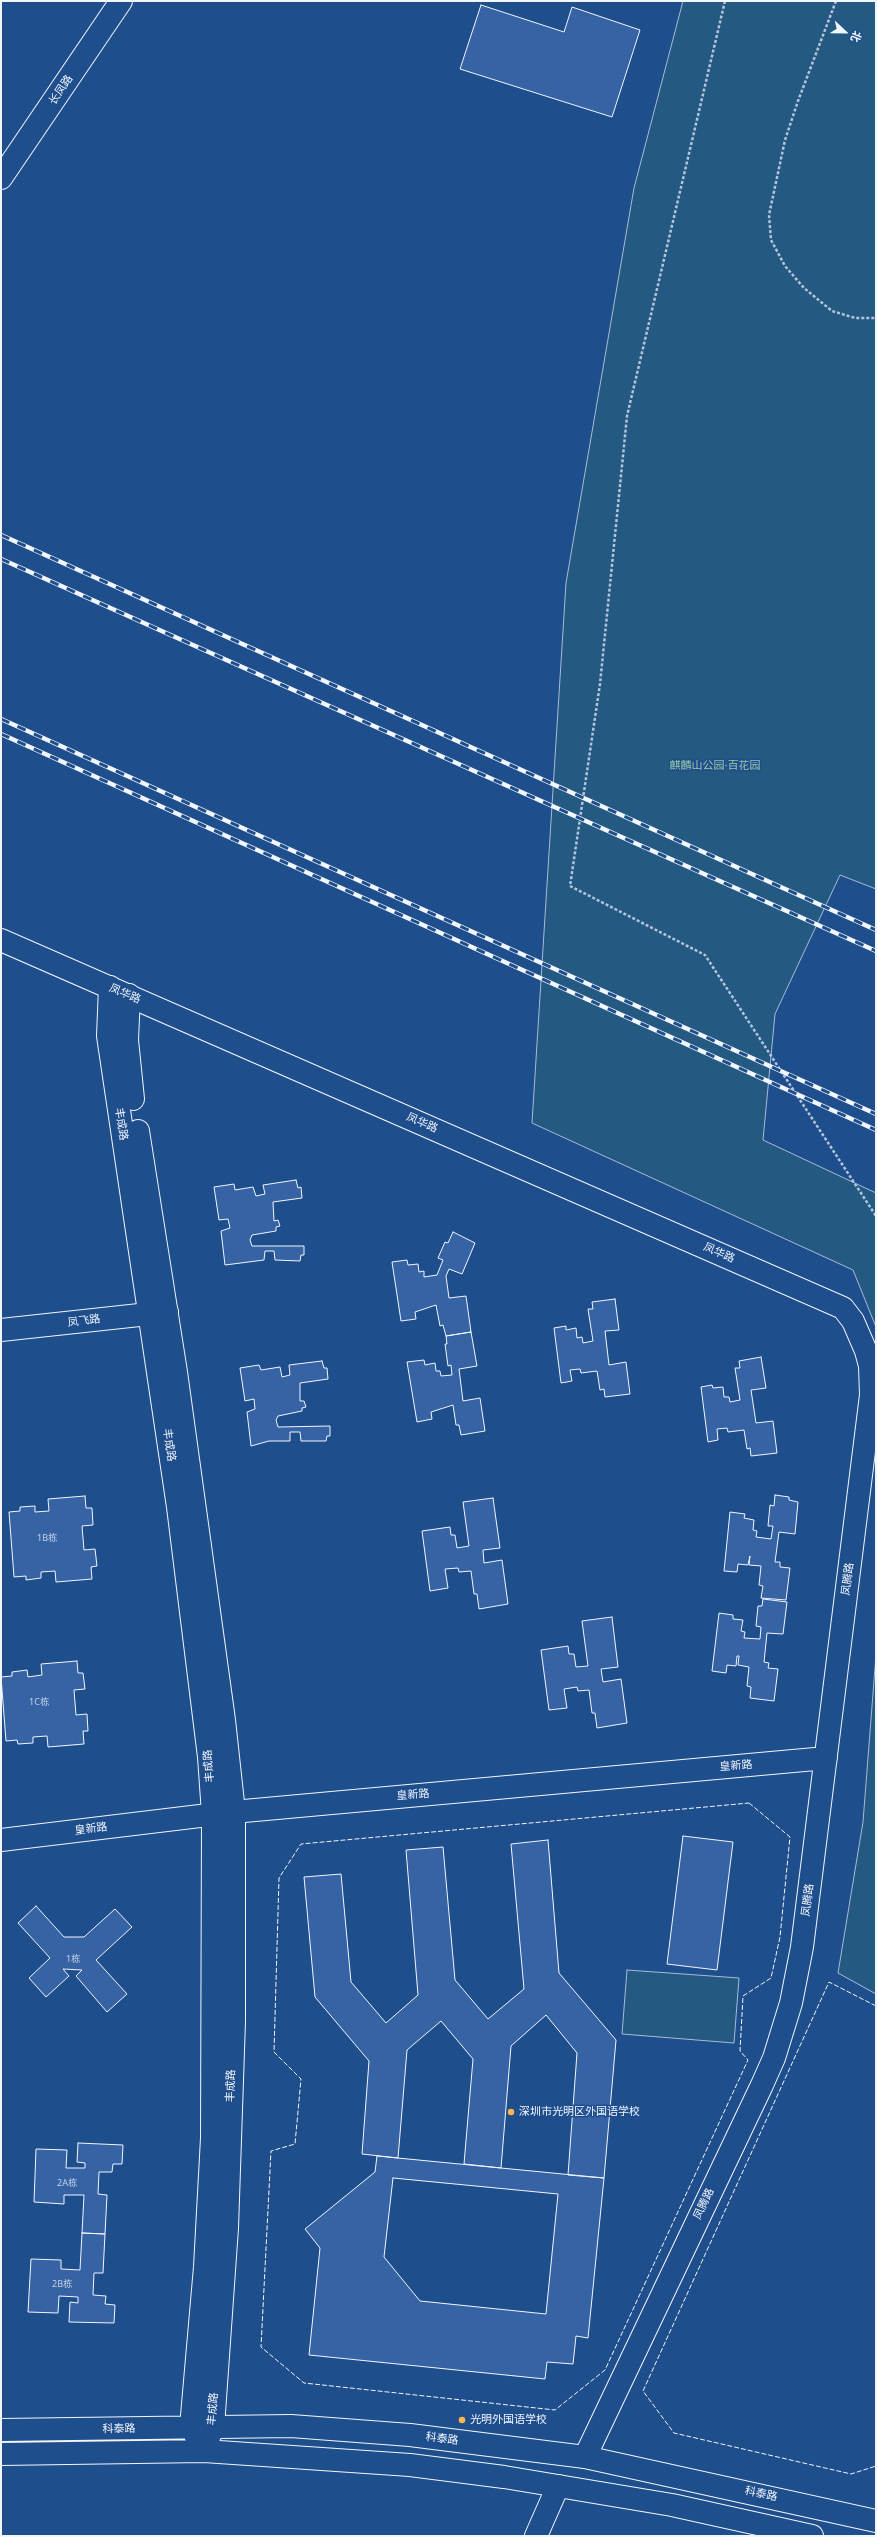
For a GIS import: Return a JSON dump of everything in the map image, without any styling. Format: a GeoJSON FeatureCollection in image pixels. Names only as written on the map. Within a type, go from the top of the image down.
{"type":"FeatureCollection","features":[{"type":"Feature","properties":{"kind":"main road","name":"长凤路"},"geometry":{"type":"LineString","coordinates":[[1,178],[121,1]]}},
{"type":"Feature","properties":{"kind":"main road","name":"凤华路"},"geometry":{"type":"LineString","coordinates":[[1,940],[843,1308]]}},
{"type":"Feature","properties":{"kind":"main road","name":"丰成路"},"geometry":{"type":"LineString","coordinates":[[119,991],[108,1036],[158,1312],[224,1720],[234,1812],[234,2021],[227,2212],[213,2427],[204,2451]]}},
{"type":"Feature","properties":{"kind":"main road","name":"凤腾路"},"geometry":{"type":"LineString","coordinates":[[585,2457],[762,2085],[784,2031],[798,1975],[871,1395],[870,1366],[866,1351],[853,1321],[843,1308]]}},
{"type":"Feature","properties":{"kind":"main road","name":"丰成路"},"geometry":{"type":"LineString","coordinates":[[158,1312],[178,1507],[209,1757],[212,1814],[212,2138],[205,2267],[191,2427],[204,2451]]}},
{"type":"Feature","properties":{"kind":"main road","name":"凤飞路"},"geometry":{"type":"LineString","coordinates":[[1,1330],[158,1312]]}},
{"type":"Feature","properties":{"kind":"main road","name":"皇新路"},"geometry":{"type":"LineString","coordinates":[[1,1840],[212,1814],[826,1758]]}},
{"type":"Feature","properties":{"kind":"main road","name":"科泰路"},"geometry":{"type":"LineString","coordinates":[[1,2430],[291,2426],[410,2435],[585,2457],[876,2520]]}},
{"type":"Feature","properties":{"kind":"main road"},"geometry":{"type":"LineString","coordinates":[[1,2454],[204,2451],[410,2465],[558,2486],[672,2505],[812,2536]]}},
{"type":"Feature","properties":{"kind":"main road"},"geometry":{"type":"LineString","coordinates":[[536,2536],[558,2486]]}},
{"type":"Feature","properties":{"kind":"path"},"geometry":{"type":"LineString","coordinates":[[725,1],[627,416],[600,684],[570,886],[705,955],[876,1216]]}},
{"type":"Feature","properties":{"kind":"path"},"geometry":{"type":"LineString","coordinates":[[836,1],[798,101],[785,140],[769,215],[772,240],[785,266],[804,288],[832,311],[855,318],[876,318]]}},
{"type":"Feature","properties":{"kind":"green space","name":"麒麟山公园·百花园"},"geometry":{"type":"Polygon","coordinates":[[[683,1],[876,1],[876,889],[840,875],[775,1014],[763,1140],[876,1193],[876,1327],[853,1270],[532,1123],[566,583],[634,188],[683,1]]]}},
{"type":"Feature","properties":{"kind":"green space"},"geometry":{"type":"Polygon","coordinates":[[[876,1655],[876,1994],[838,1973],[863,1822],[876,1655]]]}},
{"type":"Feature","properties":{"kind":"green space"},"geometry":{"type":"Polygon","coordinates":[[[627,1970],[739,1978],[734,2043],[622,2034],[627,1970]]]}},
{"type":"Feature","properties":{"kind":"building"},"geometry":{"type":"Polygon","coordinates":[[[481,5],[564,32],[572,7],[640,30],[612,117],[460,69],[481,5]]]}},
{"type":"Feature","properties":{"kind":"building"},"geometry":{"type":"Polygon","coordinates":[[[296,1180],[298,1188],[301,1187],[302,1198],[273,1202],[274,1221],[278,1220],[280,1226],[276,1227],[276,1231],[252,1235],[250,1240],[252,1246],[304,1246],[304,1255],[301,1255],[300,1261],[275,1260],[274,1251],[265,1251],[264,1260],[225,1265],[221,1231],[230,1228],[228,1219],[219,1220],[214,1187],[234,1184],[235,1190],[253,1187],[256,1196],[265,1194],[263,1185],[296,1180]]]}},
{"type":"Feature","properties":{"kind":"building"},"geometry":{"type":"Polygon","coordinates":[[[453,1232],[475,1243],[462,1274],[449,1269],[446,1276],[449,1298],[466,1296],[471,1332],[446,1336],[443,1325],[440,1326],[436,1305],[415,1312],[416,1319],[401,1321],[392,1262],[407,1260],[408,1265],[418,1264],[419,1272],[424,1271],[424,1277],[437,1275],[443,1260],[438,1258],[445,1242],[448,1243],[453,1232]]]}},
{"type":"Feature","properties":{"kind":"building"},"geometry":{"type":"Polygon","coordinates":[[[615,1299],[619,1330],[605,1331],[609,1365],[626,1362],[630,1394],[605,1397],[604,1389],[600,1390],[597,1371],[581,1373],[580,1369],[570,1370],[572,1381],[561,1383],[554,1328],[566,1326],[566,1330],[576,1328],[577,1338],[582,1337],[583,1343],[593,1341],[588,1309],[593,1309],[592,1302],[615,1299]]]}},
{"type":"Feature","properties":{"kind":"building"},"geometry":{"type":"Polygon","coordinates":[[[471,1332],[477,1366],[459,1369],[463,1401],[480,1398],[485,1431],[461,1435],[459,1425],[456,1425],[453,1405],[431,1412],[432,1419],[417,1422],[407,1362],[424,1360],[425,1365],[435,1363],[436,1371],[440,1371],[441,1376],[452,1375],[451,1365],[448,1366],[445,1344],[447,1344],[446,1336],[471,1332]]]}},
{"type":"Feature","properties":{"kind":"building"},"geometry":{"type":"Polygon","coordinates":[[[761,1357],[766,1388],[751,1390],[756,1423],[773,1421],[777,1453],[751,1456],[750,1448],[747,1449],[744,1430],[728,1432],[727,1428],[717,1429],[718,1440],[708,1442],[701,1387],[712,1385],[713,1388],[723,1387],[724,1397],[729,1397],[730,1402],[740,1400],[735,1368],[740,1368],[739,1361],[761,1357]]]}},
{"type":"Feature","properties":{"kind":"building"},"geometry":{"type":"Polygon","coordinates":[[[322,1361],[324,1368],[327,1368],[328,1379],[300,1383],[300,1401],[304,1401],[306,1407],[302,1408],[302,1411],[278,1416],[276,1420],[278,1427],[330,1426],[330,1436],[327,1436],[326,1441],[301,1441],[300,1432],[290,1432],[290,1441],[269,1441],[251,1446],[247,1412],[255,1409],[254,1399],[245,1401],[240,1368],[259,1365],[261,1370],[280,1367],[282,1377],[290,1375],[289,1365],[322,1361]]]}},
{"type":"Feature","properties":{"kind":"building"},"geometry":{"type":"Polygon","coordinates":[[[775,1495],[789,1497],[789,1500],[798,1502],[795,1534],[779,1532],[775,1562],[780,1562],[780,1567],[790,1568],[786,1600],[761,1598],[763,1586],[759,1585],[761,1566],[749,1565],[750,1556],[748,1565],[738,1564],[737,1572],[724,1571],[730,1512],[745,1514],[744,1518],[754,1520],[753,1530],[757,1531],[756,1537],[771,1539],[773,1526],[768,1526],[770,1505],[774,1506],[775,1495]]]}},
{"type":"Feature","properties":{"kind":"building"},"geometry":{"type":"Polygon","coordinates":[[[85,1496],[86,1508],[92,1508],[93,1525],[82,1526],[84,1550],[95,1549],[97,1566],[91,1567],[92,1579],[56,1582],[55,1571],[41,1572],[41,1578],[26,1580],[26,1576],[14,1577],[9,1512],[20,1511],[20,1507],[35,1506],[35,1512],[49,1511],[48,1499],[85,1496]]]}},
{"type":"Feature","properties":{"kind":"building"},"geometry":{"type":"Polygon","coordinates":[[[493,1498],[500,1548],[483,1550],[484,1563],[502,1560],[508,1604],[479,1609],[477,1594],[474,1594],[471,1571],[459,1572],[458,1568],[445,1569],[448,1588],[430,1591],[422,1531],[450,1527],[451,1535],[455,1535],[457,1548],[469,1546],[463,1502],[493,1498]]]}},
{"type":"Feature","properties":{"kind":"building"},"geometry":{"type":"Polygon","coordinates":[[[763,1599],[787,1602],[783,1634],[767,1633],[764,1662],[769,1663],[768,1668],[778,1669],[774,1701],[750,1698],[751,1687],[747,1686],[749,1667],[738,1665],[739,1656],[737,1656],[736,1666],[727,1665],[726,1673],[712,1671],[719,1613],[733,1615],[733,1619],[743,1620],[741,1631],[745,1632],[744,1638],[760,1639],[761,1627],[756,1626],[758,1606],[762,1606],[763,1599]]]}},
{"type":"Feature","properties":{"kind":"building"},"geometry":{"type":"Polygon","coordinates":[[[612,1617],[618,1667],[601,1669],[603,1682],[621,1679],[627,1723],[597,1728],[595,1713],[592,1713],[589,1690],[578,1691],[577,1687],[564,1689],[567,1708],[549,1710],[541,1650],[568,1646],[569,1654],[574,1654],[576,1667],[588,1666],[582,1621],[612,1617]]]}},
{"type":"Feature","properties":{"kind":"building"},"geometry":{"type":"Polygon","coordinates":[[[77,1661],[78,1673],[83,1673],[85,1689],[74,1690],[76,1715],[87,1714],[88,1731],[83,1731],[84,1744],[48,1747],[47,1736],[33,1737],[33,1743],[18,1744],[17,1740],[6,1741],[1,1677],[12,1676],[12,1672],[27,1670],[28,1677],[42,1675],[41,1664],[77,1661]]]}},
{"type":"Feature","properties":{"kind":"building"},"geometry":{"type":"Polygon","coordinates":[[[683,1836],[733,1842],[717,1970],[667,1964],[683,1836]]]}},
{"type":"Feature","properties":{"kind":"building"},"geometry":{"type":"Polygon","coordinates":[[[548,1840],[559,1973],[616,2040],[604,2178],[568,2175],[577,2053],[546,2015],[511,2046],[501,2168],[464,2164],[473,2059],[441,2021],[407,2050],[398,2158],[362,2154],[369,2061],[315,1997],[304,1877],[341,1874],[351,1982],[386,2023],[418,1995],[406,1850],[443,1847],[455,1980],[488,2019],[524,1989],[511,1844],[548,1840]]]}},
{"type":"Feature","properties":{"kind":"building"},"geometry":{"type":"Polygon","coordinates":[[[36,1906],[64,1937],[84,1937],[115,1909],[132,1927],[96,1960],[127,1994],[107,2012],[76,1976],[82,1970],[63,1969],[69,1976],[46,1997],[29,1978],[50,1958],[18,1923],[36,1906]]]}},
{"type":"Feature","properties":{"kind":"building"},"geometry":{"type":"Polygon","coordinates":[[[78,2143],[123,2145],[122,2164],[113,2164],[112,2172],[99,2172],[98,2194],[107,2195],[105,2234],[82,2233],[84,2195],[64,2195],[64,2204],[34,2202],[36,2149],[67,2150],[66,2168],[85,2168],[85,2163],[77,2162],[78,2143]]]}},
{"type":"Feature","properties":{"kind":"building"},"geometry":{"type":"Polygon","coordinates":[[[377,2156],[604,2178],[588,2338],[576,2336],[573,2364],[547,2362],[545,2379],[309,2355],[320,2248],[305,2229],[375,2172],[377,2156]],[[393,2178],[384,2257],[420,2301],[546,2314],[558,2194],[393,2178]]]}},
{"type":"Feature","properties":{"kind":"building"},"geometry":{"type":"Polygon","coordinates":[[[82,2233],[105,2234],[103,2273],[94,2273],[93,2295],[106,2296],[105,2304],[115,2305],[114,2323],[69,2322],[70,2302],[78,2303],[78,2297],[59,2296],[58,2313],[28,2312],[31,2259],[61,2260],[61,2269],[80,2270],[82,2233]]]}},
{"type":"Feature","properties":{"kind":"railway"},"geometry":{"type":"LineString","coordinates":[[1,535],[876,930]]}},
{"type":"Feature","properties":{"kind":"railway"},"geometry":{"type":"LineString","coordinates":[[1,559],[876,951]]}},
{"type":"Feature","properties":{"kind":"railway"},"geometry":{"type":"LineString","coordinates":[[1,719],[876,1114]]}},
{"type":"Feature","properties":{"kind":"railway"},"geometry":{"type":"LineString","coordinates":[[1,734],[876,1130]]}},
{"type":"Feature","properties":{"kind":"fence"},"geometry":{"type":"LineString","coordinates":[[749,1803],[790,1837],[780,1937],[771,1978],[743,1996],[740,2051],[748,2060],[605,2370],[555,2410],[304,2383],[261,2347],[271,2151],[295,2144],[301,2079],[274,2052],[279,1878],[301,1844],[749,1803]]}},
{"type":"Feature","properties":{"kind":"fence"},"geometry":{"type":"LineString","coordinates":[[876,2006],[829,1982],[643,2391],[674,2433],[851,2474],[876,2466]]}},
{"type":"Feature","properties":{"kind":"place","name":"深圳市光明区外国语学校"},"geometry":{"type":"Point","coordinates":[511,2112]}},
{"type":"Feature","properties":{"kind":"place","name":"光明外国语学校"},"geometry":{"type":"Point","coordinates":[462,2420]}}]}
